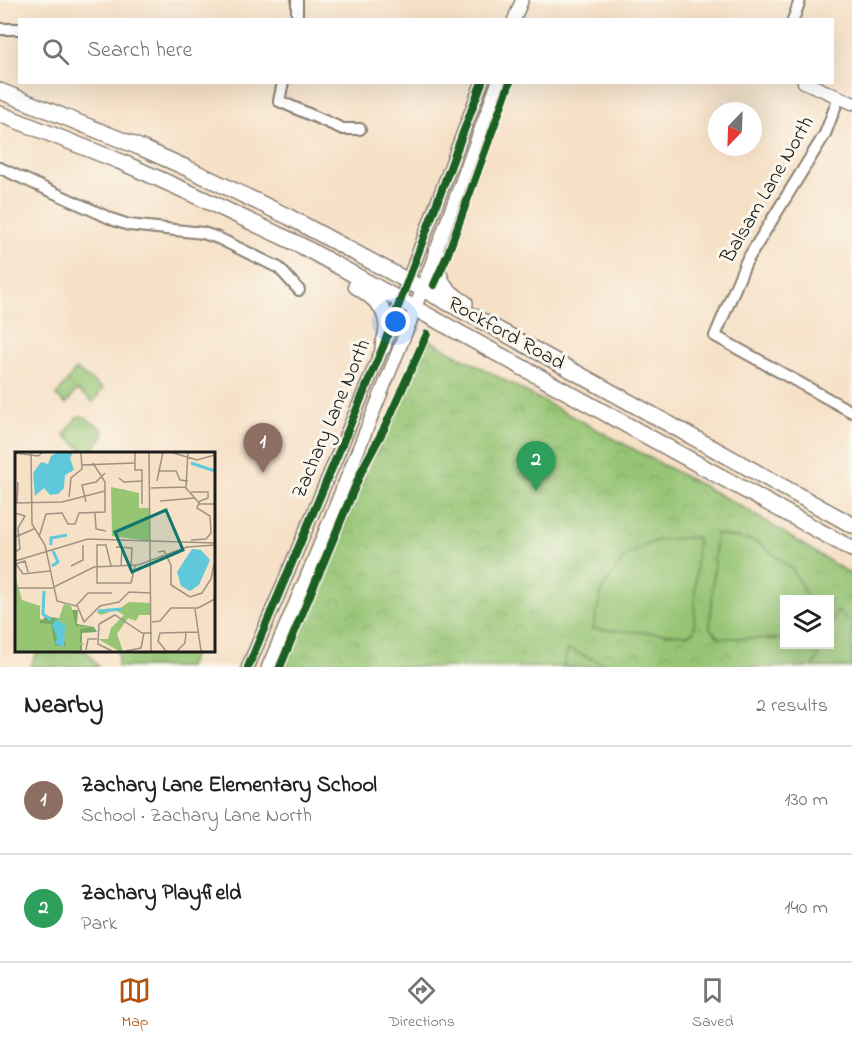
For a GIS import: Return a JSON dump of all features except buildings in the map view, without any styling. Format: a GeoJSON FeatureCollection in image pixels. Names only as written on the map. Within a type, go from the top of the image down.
{"type":"FeatureCollection","features":[{"type":"Feature","properties":{"kind":"main road","name":"Rockford Road"},"geometry":{"type":"LineString","coordinates":[[0,91],[90,126],[189,169],[289,217],[852,525]]}},
{"type":"Feature","properties":{"kind":"main road","name":"Rockford Road"},"geometry":{"type":"LineString","coordinates":[[0,114],[186,190],[300,245],[852,549]]}},
{"type":"Feature","properties":{"kind":"main road"},"geometry":{"type":"LineString","coordinates":[[300,245],[343,278],[372,296],[382,310],[387,327],[383,347]]}},
{"type":"Feature","properties":{"kind":"main road"},"geometry":{"type":"LineString","coordinates":[[436,252],[438,275],[442,284],[452,294],[559,353],[569,370]]}},
{"type":"Feature","properties":{"kind":"street"},"geometry":{"type":"LineString","coordinates":[[297,0],[297,18]]}},
{"type":"Feature","properties":{"kind":"street"},"geometry":{"type":"LineString","coordinates":[[515,18],[522,0]]}},
{"type":"Feature","properties":{"kind":"street"},"geometry":{"type":"LineString","coordinates":[[794,18],[800,0]]}},
{"type":"Feature","properties":{"kind":"street"},"geometry":{"type":"LineString","coordinates":[[0,29],[18,29]]}},
{"type":"Feature","properties":{"kind":"street"},"geometry":{"type":"LineString","coordinates":[[283,84],[279,101],[343,129],[360,129]]}},
{"type":"Feature","properties":{"kind":"street","name":"Zachary Lane North"},"geometry":{"type":"LineString","coordinates":[[248,667],[383,347],[481,84]]}},
{"type":"Feature","properties":{"kind":"street","name":"Zachary Lane North"},"geometry":{"type":"LineString","coordinates":[[268,667],[416,309],[497,84]]}},
{"type":"Feature","properties":{"kind":"street"},"geometry":{"type":"LineString","coordinates":[[809,84],[852,103]]}},
{"type":"Feature","properties":{"kind":"street","name":"Balsam Lane North"},"geometry":{"type":"LineString","coordinates":[[840,97],[820,143],[746,262],[715,336],[852,410]]}},
{"type":"Feature","properties":{"kind":"street"},"geometry":{"type":"LineString","coordinates":[[464,127],[480,133]]}},
{"type":"Feature","properties":{"kind":"street"},"geometry":{"type":"LineString","coordinates":[[0,168],[129,225],[218,238],[279,268],[299,290]]}},
{"type":"Feature","properties":{"kind":"green space"},"geometry":{"type":"Polygon","coordinates":[[[429,340],[744,508],[852,575],[852,667],[285,667],[366,474],[429,340]]]}},
{"type":"Feature","properties":{"kind":"green space"},"geometry":{"type":"Polygon","coordinates":[[[76,369],[103,389],[93,402],[77,390],[66,404],[56,396],[76,369]]]}},
{"type":"Feature","properties":{"kind":"green space"},"geometry":{"type":"Polygon","coordinates":[[[83,416],[103,430],[103,436],[91,452],[86,452],[64,435],[77,417],[83,416]]]}},
{"type":"Feature","properties":{"kind":"green space"},"geometry":{"type":"Polygon","coordinates":[[[716,534],[758,542],[792,569],[806,595],[780,595],[780,639],[719,638],[710,628],[716,534]]]}},
{"type":"Feature","properties":{"kind":"green space"},"geometry":{"type":"Polygon","coordinates":[[[697,537],[694,631],[687,635],[593,629],[602,589],[626,556],[657,540],[697,537]]]}},
{"type":"Feature","properties":{"kind":"green space"},"geometry":{"type":"Polygon","coordinates":[[[837,611],[852,623],[852,667],[813,667],[821,649],[834,649],[834,619],[837,611]]]}},
{"type":"Feature","properties":{"kind":"green space"},"geometry":{"type":"Polygon","coordinates":[[[568,649],[611,667],[563,667],[568,649]]]}},
{"type":"Feature","properties":{"kind":"green space"},"geometry":{"type":"Polygon","coordinates":[[[38,652],[87,652],[99,667],[30,667],[38,652]]]}},
{"type":"Feature","properties":{"kind":"green space"},"geometry":{"type":"Polygon","coordinates":[[[118,652],[195,652],[188,667],[118,667],[118,652]]]}},
{"type":"Feature","properties":{"kind":"cycle path"},"geometry":{"type":"LineString","coordinates":[[248,667],[383,347],[481,84]]}},
{"type":"Feature","properties":{"kind":"cycle path"},"geometry":{"type":"LineString","coordinates":[[434,285],[447,256],[509,84]]}},
{"type":"Feature","properties":{"kind":"cycle path"},"geometry":{"type":"LineString","coordinates":[[280,667],[362,470],[385,427],[427,334]]}},
{"type":"Feature","properties":{"kind":"place","name":"Zachary Lane Elementary School"},"geometry":{"type":"Point","coordinates":[263,473]}},
{"type":"Feature","properties":{"kind":"place","name":"Zachary Playfield"},"geometry":{"type":"Point","coordinates":[536,491]}}]}
